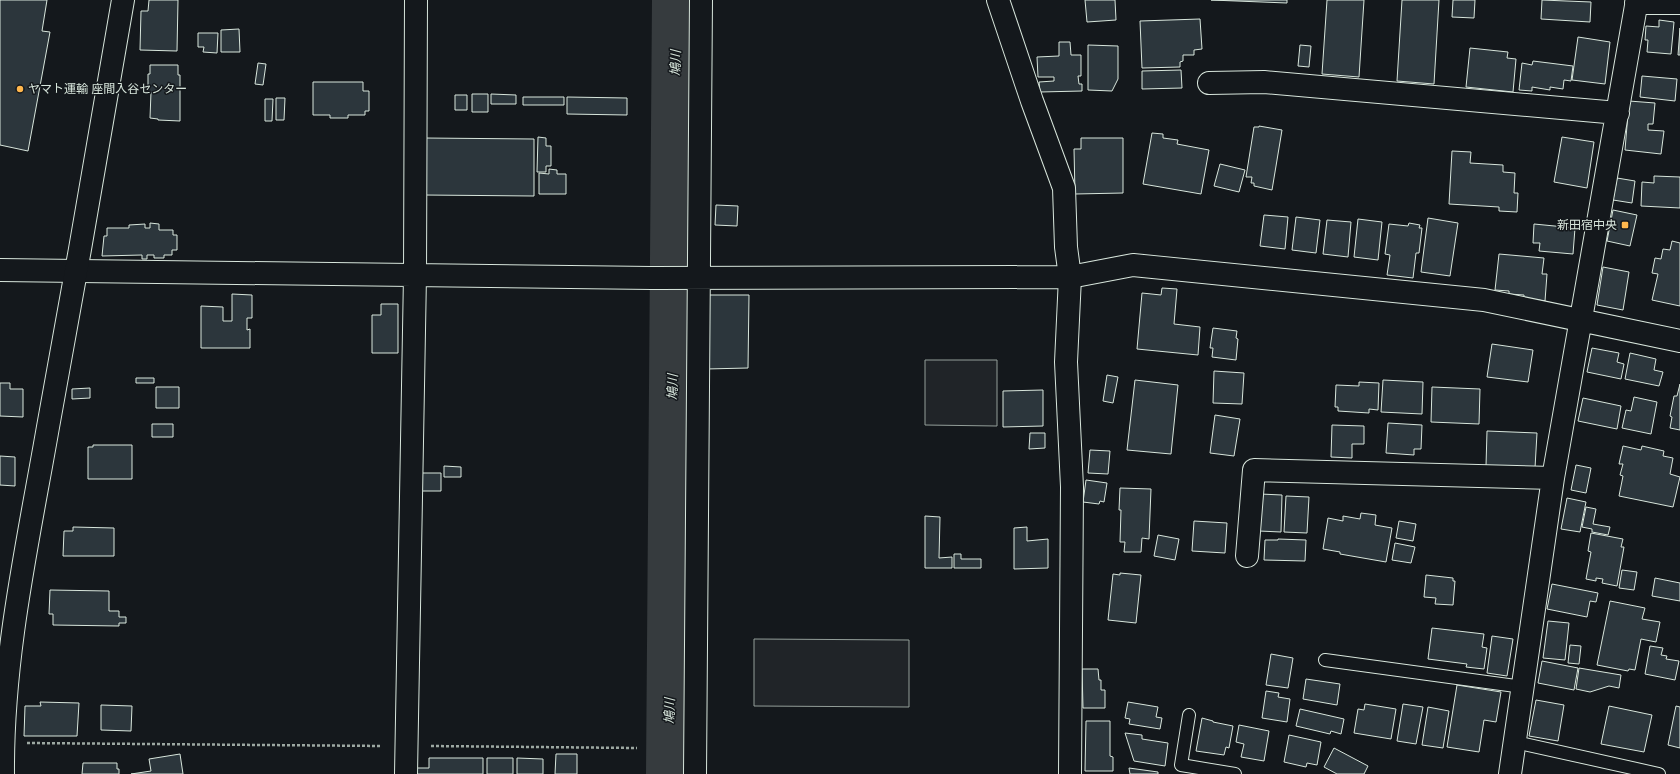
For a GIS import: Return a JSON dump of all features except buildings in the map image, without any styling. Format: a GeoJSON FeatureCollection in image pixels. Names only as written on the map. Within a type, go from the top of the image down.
{"type":"FeatureCollection","features":[{"type":"Feature","properties":{"kind":"street"},"geometry":{"type":"LineString","coordinates":[[3,774],[3,743],[15,613],[123,0]]}},
{"type":"Feature","properties":{"kind":"street"},"geometry":{"type":"LineString","coordinates":[[406,774],[415,275],[416,0]]}},
{"type":"Feature","properties":{"kind":"street"},"geometry":{"type":"LineString","coordinates":[[695,774],[693,277],[700,0]]}},
{"type":"Feature","properties":{"kind":"street"},"geometry":{"type":"LineString","coordinates":[[998,0],[1032,101],[1064,188],[1066,247],[1070,277],[1066,362],[1072,487],[1070,774]]}},
{"type":"Feature","properties":{"kind":"street"},"geometry":{"type":"LineString","coordinates":[[1510,774],[1554,478],[1580,320],[1637,2],[1680,3]]}},
{"type":"Feature","properties":{"kind":"street"},"geometry":{"type":"LineString","coordinates":[[1209,84],[1264,82],[1618,113]]}},
{"type":"Feature","properties":{"kind":"street"},"geometry":{"type":"LineString","coordinates":[[0,270],[652,278],[1070,277],[1133,266],[1484,300],[1680,341]]}},
{"type":"Feature","properties":{"kind":"street"},"geometry":{"type":"LineString","coordinates":[[1247,556],[1254,470],[1554,478]]}},
{"type":"Feature","properties":{"kind":"lane"},"geometry":{"type":"LineString","coordinates":[[1325,660],[1523,687]]}},
{"type":"Feature","properties":{"kind":"lane"},"geometry":{"type":"LineString","coordinates":[[1188,715],[1180,765],[1233,774]]}},
{"type":"Feature","properties":{"kind":"lane"},"geometry":{"type":"LineString","coordinates":[[1515,742],[1659,774]]}},
{"type":"Feature","properties":{"kind":"path"},"geometry":{"type":"LineString","coordinates":[[3,743],[637,748]]}},
{"type":"Feature","properties":{"kind":"shaded area"},"geometry":{"type":"Polygon","coordinates":[[[925,360],[997,360],[997,426],[925,425],[925,360]]]}},
{"type":"Feature","properties":{"kind":"shaded area"},"geometry":{"type":"Polygon","coordinates":[[[754,639],[909,640],[909,707],[754,706],[754,639]]]}},
{"type":"Feature","properties":{"kind":"waterway","name":"鳩川"},"geometry":{"type":"LineString","coordinates":[[669,774],[675,0]]}},
{"type":"Feature","properties":{"kind":"place","name":"ヤマト運輸 座間入谷センター"},"geometry":{"type":"Point","coordinates":[20,89]}},
{"type":"Feature","properties":{"kind":"place","name":"新田宿中央"},"geometry":{"type":"Point","coordinates":[1625,225]}}]}
